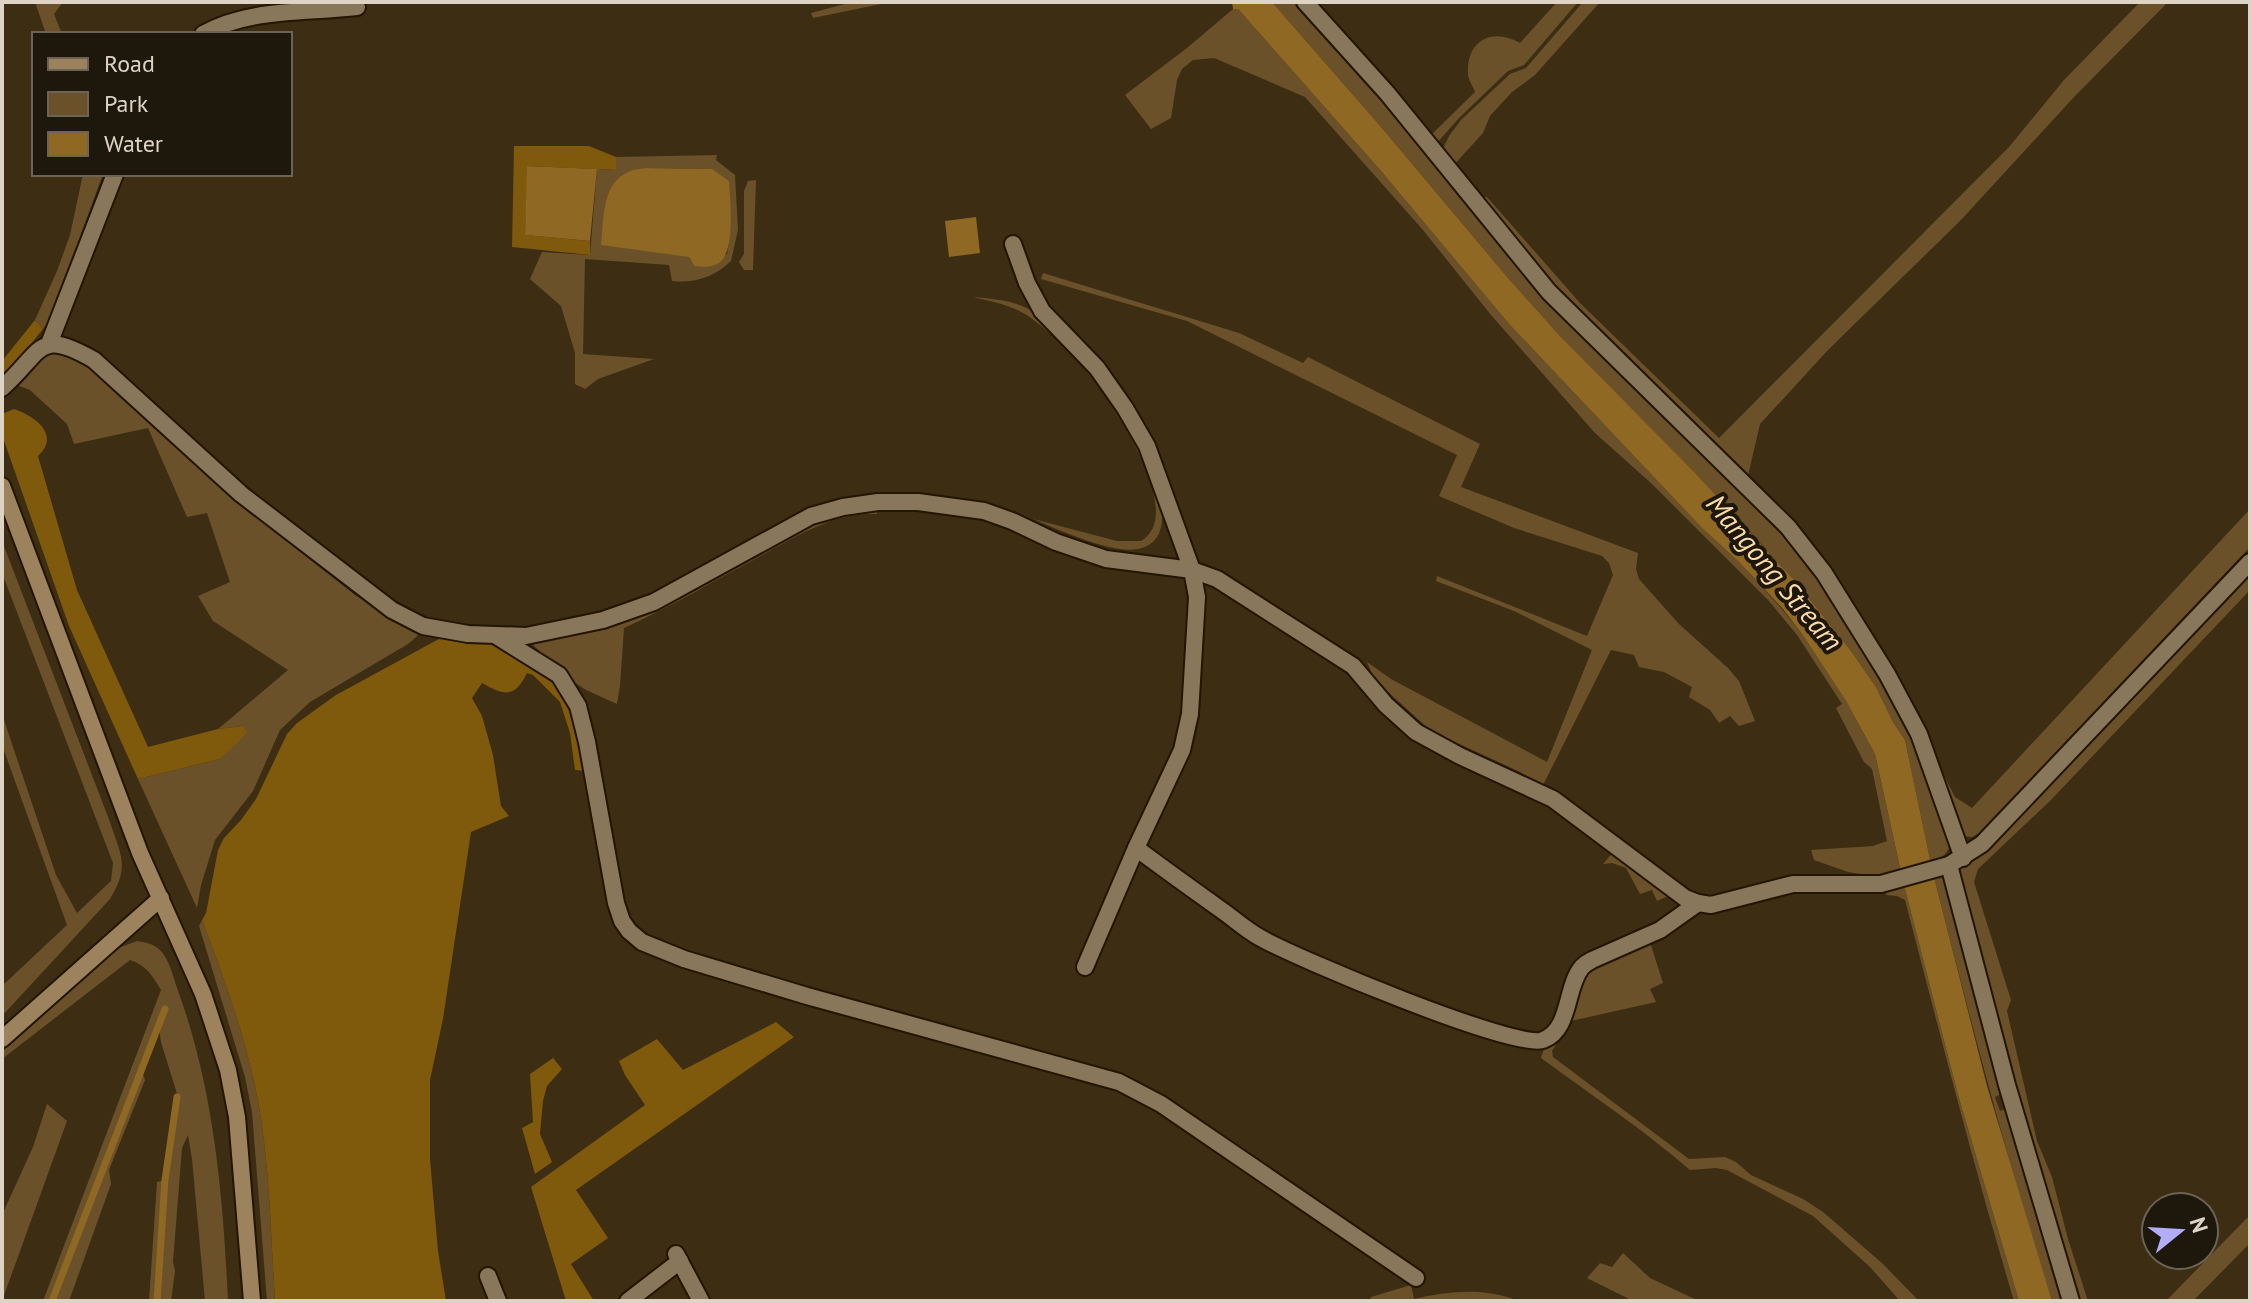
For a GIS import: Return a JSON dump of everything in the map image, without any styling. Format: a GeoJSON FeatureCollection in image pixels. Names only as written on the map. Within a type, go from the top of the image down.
{"type":"FeatureCollection","features":[{"type":"Feature","properties":{"kind":"main road"},"geometry":{"type":"LineString","coordinates":[[2,486],[140,853],[203,994],[228,1070],[237,1117],[252,1301]]}},
{"type":"Feature","properties":{"kind":"main road"},"geometry":{"type":"LineString","coordinates":[[2,1039],[161,898]]}},
{"type":"Feature","properties":{"kind":"street"},"geometry":{"type":"LineString","coordinates":[[1305,2],[1387,93],[1549,292],[1788,527],[1824,573],[1887,674],[1919,734],[1949,864],[2007,1085],[2071,1301]]}},
{"type":"Feature","properties":{"kind":"street"},"geometry":{"type":"LineString","coordinates":[[206,32],[241,17],[357,7]]}},
{"type":"Feature","properties":{"kind":"street"},"geometry":{"type":"LineString","coordinates":[[49,344],[114,176]]}},
{"type":"Feature","properties":{"kind":"street"},"geometry":{"type":"LineString","coordinates":[[1013,244],[1027,283],[1042,311],[1097,368],[1147,446],[1192,570],[1197,597],[1190,714],[1182,750],[1085,967]]}},
{"type":"Feature","properties":{"kind":"street"},"geometry":{"type":"LineString","coordinates":[[2,388],[41,348],[49,344],[74,349],[94,360],[241,494],[392,610],[423,626],[497,636],[526,636],[591,623],[654,602],[811,516],[878,502],[918,502],[984,511],[1056,542],[1106,559],[1192,570],[1217,579],[1353,666],[1386,705],[1416,732],[1553,799],[1685,898],[1711,905],[1793,884],[1881,884],[1949,864],[1982,844],[2250,562]]}},
{"type":"Feature","properties":{"kind":"street"},"geometry":{"type":"LineString","coordinates":[[497,636],[559,675],[578,706],[616,903],[622,921],[642,942],[718,970],[1119,1082],[1161,1104],[1416,1278]]}},
{"type":"Feature","properties":{"kind":"street"},"geometry":{"type":"LineString","coordinates":[[1136,848],[1258,937],[1326,970],[1524,1041],[1545,1040],[1556,1031],[1582,967],[1660,930],[1698,903]]}},
{"type":"Feature","properties":{"kind":"street"},"geometry":{"type":"LineString","coordinates":[[628,1301],[678,1257],[701,1301]]}},
{"type":"Feature","properties":{"kind":"street"},"geometry":{"type":"LineString","coordinates":[[488,1276],[498,1301]]}},
{"type":"Feature","properties":{"kind":"green space"},"geometry":{"type":"Polygon","coordinates":[[[35,2],[63,2],[54,14],[61,32],[45,32],[35,2]]]}},
{"type":"Feature","properties":{"kind":"green space"},"geometry":{"type":"Polygon","coordinates":[[[852,2],[891,2],[813,18],[811,13],[852,2]]]}},
{"type":"Feature","properties":{"kind":"green space"},"geometry":{"type":"Polygon","coordinates":[[[1272,2],[1300,2],[1591,336],[1808,559],[1916,735],[1951,840],[1949,849],[1942,857],[1931,864],[1905,740],[1876,687],[1851,651],[1796,582],[1753,535],[1508,278],[1272,2]]]}},
{"type":"Feature","properties":{"kind":"green space"},"geometry":{"type":"Polygon","coordinates":[[[1557,2],[1578,2],[1524,65],[1508,71],[1436,144],[1429,137],[1475,92],[1468,74],[1471,53],[1476,45],[1500,36],[1520,43],[1557,2]]]}},
{"type":"Feature","properties":{"kind":"green space"},"geometry":{"type":"Polygon","coordinates":[[[1583,2],[1600,2],[1535,75],[1512,92],[1490,116],[1483,133],[1452,167],[1441,153],[1461,120],[1510,74],[1526,68],[1583,2]]]}},
{"type":"Feature","properties":{"kind":"green space"},"geometry":{"type":"Polygon","coordinates":[[[2140,2],[2168,2],[2075,96],[1961,220],[1828,350],[1760,424],[1747,480],[1585,322],[1475,196],[1487,197],[1580,303],[1719,438],[2009,147],[2064,80],[2140,2]]]}},
{"type":"Feature","properties":{"kind":"green space"},"geometry":{"type":"Polygon","coordinates":[[[1233,9],[1238,9],[1381,171],[1509,324],[1702,528],[1739,562],[1802,634],[1846,701],[1875,754],[1901,872],[1881,877],[1848,872],[1814,860],[1811,850],[1873,846],[1887,841],[1872,769],[1864,762],[1836,708],[1842,704],[1797,635],[1769,601],[1652,484],[1595,433],[1491,315],[1423,230],[1305,97],[1214,58],[1193,60],[1182,69],[1177,80],[1171,118],[1151,129],[1125,95],[1233,9]]]}},
{"type":"Feature","properties":{"kind":"green space"},"geometry":{"type":"Polygon","coordinates":[[[717,155],[716,160],[735,175],[738,230],[731,261],[712,275],[696,280],[672,281],[669,265],[585,259],[583,354],[654,359],[598,379],[585,389],[575,384],[575,353],[561,306],[530,279],[542,252],[590,255],[597,169],[615,170],[616,157],[717,155]],[[645,168],[626,173],[694,266],[727,254],[730,233],[728,181],[711,169],[645,168]]]}},
{"type":"Feature","properties":{"kind":"green space"},"geometry":{"type":"Polygon","coordinates":[[[83,176],[102,176],[50,319],[43,329],[35,320],[70,235],[83,176]]]}},
{"type":"Feature","properties":{"kind":"green space"},"geometry":{"type":"Polygon","coordinates":[[[756,180],[753,270],[744,270],[739,262],[744,254],[744,191],[748,181],[756,180]]]}},
{"type":"Feature","properties":{"kind":"green space"},"geometry":{"type":"Polygon","coordinates":[[[1043,273],[1239,333],[1303,363],[1308,357],[1480,444],[1461,487],[1638,553],[1636,569],[1639,579],[1679,624],[1739,681],[1755,721],[1739,726],[1730,716],[1719,723],[1710,710],[1689,697],[1692,687],[1664,672],[1639,667],[1634,655],[1611,650],[1543,785],[1431,731],[1373,676],[1367,662],[1391,679],[1547,762],[1592,650],[1514,611],[1436,581],[1437,576],[1587,636],[1613,575],[1609,563],[1602,556],[1514,528],[1439,496],[1457,455],[1187,321],[1041,279],[1043,273]]]}},
{"type":"Feature","properties":{"kind":"green space"},"geometry":{"type":"Polygon","coordinates":[[[973,297],[1011,302],[1032,311],[1100,381],[1138,443],[1150,470],[1159,497],[1162,521],[1156,539],[1138,549],[1114,548],[1033,519],[1117,541],[1141,541],[1153,527],[1156,506],[1140,454],[1110,403],[1078,361],[1052,335],[1024,314],[1003,304],[973,297]]]}},
{"type":"Feature","properties":{"kind":"green space"},"geometry":{"type":"Polygon","coordinates":[[[51,352],[69,353],[92,368],[230,496],[355,595],[398,621],[424,630],[408,644],[310,702],[280,730],[253,791],[215,840],[197,908],[138,779],[220,759],[242,726],[218,729],[288,670],[213,621],[198,596],[230,582],[207,513],[187,517],[148,428],[74,444],[67,424],[30,390],[14,384],[51,352]]]}},
{"type":"Feature","properties":{"kind":"green space"},"geometry":{"type":"Polygon","coordinates":[[[877,508],[877,514],[842,518],[809,530],[624,628],[617,704],[565,676],[528,640],[592,629],[821,518],[877,508]]]}},
{"type":"Feature","properties":{"kind":"green space"},"geometry":{"type":"Polygon","coordinates":[[[2250,509],[2250,547],[1979,833],[1972,837],[1961,836],[1927,742],[1955,797],[1972,808],[2250,509]]]}},
{"type":"Feature","properties":{"kind":"green space"},"geometry":{"type":"Polygon","coordinates":[[[2,541],[110,822],[122,869],[110,899],[2,1016],[2,986],[67,925],[2,745],[2,714],[56,875],[77,913],[111,881],[113,863],[2,573],[2,541]]]}},
{"type":"Feature","properties":{"kind":"green space"},"geometry":{"type":"Polygon","coordinates":[[[2250,562],[2250,590],[2050,801],[1978,869],[1974,882],[2011,1000],[2007,1011],[2037,1141],[2052,1177],[2088,1301],[2075,1301],[1957,875],[1959,867],[2250,562]]]}},
{"type":"Feature","properties":{"kind":"green space"},"geometry":{"type":"Polygon","coordinates":[[[1615,850],[1668,896],[1657,901],[1652,890],[1640,894],[1626,868],[1612,863],[1603,864],[1615,850]]]}},
{"type":"Feature","properties":{"kind":"green space"},"geometry":{"type":"Polygon","coordinates":[[[1934,877],[1946,878],[2006,1092],[1995,1097],[2000,1111],[2011,1107],[2066,1301],[2052,1301],[2035,1248],[1961,983],[1934,877]]]}},
{"type":"Feature","properties":{"kind":"green space"},"geometry":{"type":"Polygon","coordinates":[[[1904,885],[1958,1095],[2019,1301],[2014,1301],[1985,1201],[1905,900],[1886,895],[1885,890],[1904,885]]]}},
{"type":"Feature","properties":{"kind":"green space"},"geometry":{"type":"Polygon","coordinates":[[[202,920],[237,1018],[257,1094],[266,1164],[275,1301],[267,1301],[252,1112],[245,1077],[199,926],[202,920]]]}},
{"type":"Feature","properties":{"kind":"green space"},"geometry":{"type":"Polygon","coordinates":[[[1649,939],[1663,983],[1650,989],[1656,1002],[1571,1021],[1552,1051],[1553,1057],[1689,1159],[1725,1157],[1751,1175],[1803,1199],[1823,1212],[1882,1263],[1919,1301],[1900,1301],[1870,1267],[1813,1216],[1727,1170],[1690,1170],[1541,1058],[1587,971],[1649,939]]]}},
{"type":"Feature","properties":{"kind":"green space"},"geometry":{"type":"Polygon","coordinates":[[[137,941],[157,947],[168,962],[200,1064],[219,1182],[228,1301],[205,1301],[188,1135],[182,1148],[171,1301],[158,1301],[166,1180],[178,1097],[159,1028],[166,1008],[162,1010],[49,1301],[43,1301],[161,990],[148,971],[130,960],[2,1059],[2,1054],[10,1040],[113,953],[137,941]]]}},
{"type":"Feature","properties":{"kind":"green space"},"geometry":{"type":"Polygon","coordinates":[[[142,1071],[145,1080],[109,1170],[111,1184],[69,1301],[54,1301],[142,1071]]]}},
{"type":"Feature","properties":{"kind":"green space"},"geometry":{"type":"Polygon","coordinates":[[[47,1104],[67,1121],[2,1301],[2,1215],[33,1147],[47,1104]]]}},
{"type":"Feature","properties":{"kind":"green space"},"geometry":{"type":"Polygon","coordinates":[[[164,1180],[156,1301],[149,1301],[157,1182],[164,1180]]]}},
{"type":"Feature","properties":{"kind":"green space"},"geometry":{"type":"Polygon","coordinates":[[[2250,1217],[2250,1243],[2193,1301],[2166,1301],[2195,1271],[2220,1271],[2220,1246],[2250,1217]]]}},
{"type":"Feature","properties":{"kind":"green space"},"geometry":{"type":"Polygon","coordinates":[[[1623,1253],[1650,1278],[1699,1301],[1633,1301],[1587,1278],[1600,1263],[1612,1267],[1623,1253]]]}},
{"type":"Feature","properties":{"kind":"green space"},"geometry":{"type":"Polygon","coordinates":[[[1411,1285],[1414,1299],[1466,1292],[1493,1294],[1519,1301],[1369,1301],[1371,1297],[1411,1285]]]}},
{"type":"Feature","properties":{"kind":"shaded area"},"geometry":{"type":"Polygon","coordinates":[[[514,146],[589,146],[616,157],[616,170],[528,166],[525,235],[590,241],[590,255],[512,247],[514,146]]]}},
{"type":"Feature","properties":{"kind":"shaded area"},"geometry":{"type":"Polygon","coordinates":[[[35,320],[43,329],[2,378],[2,361],[35,320]]]}},
{"type":"Feature","properties":{"kind":"shaded area"},"geometry":{"type":"Polygon","coordinates":[[[14,409],[37,421],[46,434],[47,441],[38,456],[77,590],[148,747],[218,729],[243,726],[247,733],[220,759],[138,779],[69,626],[2,435],[2,414],[14,409]]]}},
{"type":"Feature","properties":{"kind":"shaded area"},"geometry":{"type":"Polygon","coordinates":[[[448,634],[494,639],[546,672],[568,694],[586,771],[575,770],[570,733],[560,702],[533,675],[527,673],[518,687],[509,692],[482,683],[472,698],[482,716],[493,755],[501,806],[509,816],[471,832],[443,1019],[430,1080],[430,1159],[446,1301],[275,1301],[266,1164],[257,1094],[237,1018],[202,920],[218,850],[256,799],[287,734],[297,723],[336,695],[448,634]]]}},
{"type":"Feature","properties":{"kind":"shaded area"},"geometry":{"type":"Polygon","coordinates":[[[776,1022],[794,1037],[576,1190],[608,1238],[571,1264],[594,1301],[566,1301],[531,1187],[645,1105],[619,1061],[657,1039],[683,1070],[776,1022]]]}},
{"type":"Feature","properties":{"kind":"shaded area"},"geometry":{"type":"Polygon","coordinates":[[[553,1058],[562,1069],[547,1086],[540,1134],[552,1162],[535,1174],[522,1128],[533,1122],[530,1074],[553,1058]]]}},
{"type":"Feature","properties":{"kind":"water","name":"Mangong Stream"},"geometry":{"type":"Polygon","coordinates":[[[1232,2],[1272,2],[1560,336],[1694,472],[1796,582],[1876,687],[1905,740],[1931,864],[1901,872],[1875,754],[1846,701],[1783,609],[1509,324],[1381,171],[1238,9],[1233,9],[1232,2]]]}},
{"type":"Feature","properties":{"kind":"water"},"geometry":{"type":"Polygon","coordinates":[[[527,166],[597,169],[590,241],[525,235],[527,166]]]}},
{"type":"Feature","properties":{"kind":"water"},"geometry":{"type":"Polygon","coordinates":[[[645,168],[712,169],[729,181],[730,237],[728,248],[719,263],[694,266],[689,257],[601,245],[605,205],[612,186],[626,173],[645,168]]]}},
{"type":"Feature","properties":{"kind":"water"},"geometry":{"type":"Polygon","coordinates":[[[976,217],[980,253],[949,257],[945,221],[976,217]]]}},
{"type":"Feature","properties":{"kind":"water"},"geometry":{"type":"Polygon","coordinates":[[[1934,877],[1987,1086],[2052,1301],[2019,1301],[1958,1095],[1904,885],[1934,877]]]}},
{"type":"Feature","properties":{"kind":"waterway"},"geometry":{"type":"LineString","coordinates":[[52,1301],[165,1009]]}},
{"type":"Feature","properties":{"kind":"waterway"},"geometry":{"type":"LineString","coordinates":[[157,1301],[165,1180],[177,1097]]}}]}
